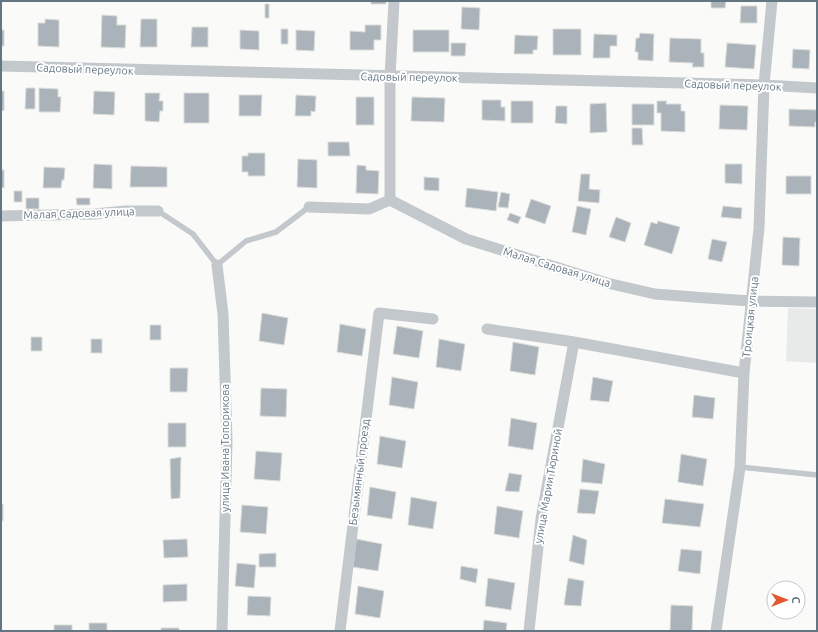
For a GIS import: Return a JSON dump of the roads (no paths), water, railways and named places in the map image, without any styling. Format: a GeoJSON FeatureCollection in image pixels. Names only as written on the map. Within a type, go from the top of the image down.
{"type":"FeatureCollection","features":[{"type":"Feature","properties":{"kind":"street"},"geometry":{"type":"LineString","coordinates":[[309,207],[369,209],[390,200],[390,77],[394,1]]}},
{"type":"Feature","properties":{"kind":"street","name":"Троицкая улица"},"geometry":{"type":"LineString","coordinates":[[716,631],[740,467],[744,373],[759,228],[764,85],[772,1]]}},
{"type":"Feature","properties":{"kind":"street","name":"Садовый переулок"},"geometry":{"type":"LineString","coordinates":[[1,66],[390,77],[764,85],[817,88]]}},
{"type":"Feature","properties":{"kind":"street","name":"Малая Садовая улица"},"geometry":{"type":"LineString","coordinates":[[390,200],[466,239],[606,283],[655,294],[751,302],[817,302]]}},
{"type":"Feature","properties":{"kind":"street","name":"Малая Садовая улица"},"geometry":{"type":"LineString","coordinates":[[1,216],[158,211]]}},
{"type":"Feature","properties":{"kind":"street","name":"улица Ивана Топорикова"},"geometry":{"type":"LineString","coordinates":[[217,265],[223,314],[227,441],[222,631]]}},
{"type":"Feature","properties":{"kind":"street","name":"Безымянный проезд"},"geometry":{"type":"LineString","coordinates":[[340,631],[379,313],[433,319]]}},
{"type":"Feature","properties":{"kind":"street"},"geometry":{"type":"LineString","coordinates":[[487,329],[574,342],[744,373]]}},
{"type":"Feature","properties":{"kind":"street","name":"улица Марии Тюриной"},"geometry":{"type":"LineString","coordinates":[[529,631],[541,519],[574,342]]}},
{"type":"Feature","properties":{"kind":"lane"},"geometry":{"type":"LineString","coordinates":[[158,211],[193,234],[217,265],[246,241],[276,232],[309,207]]}},
{"type":"Feature","properties":{"kind":"lane"},"geometry":{"type":"LineString","coordinates":[[740,467],[817,475]]}}]}
